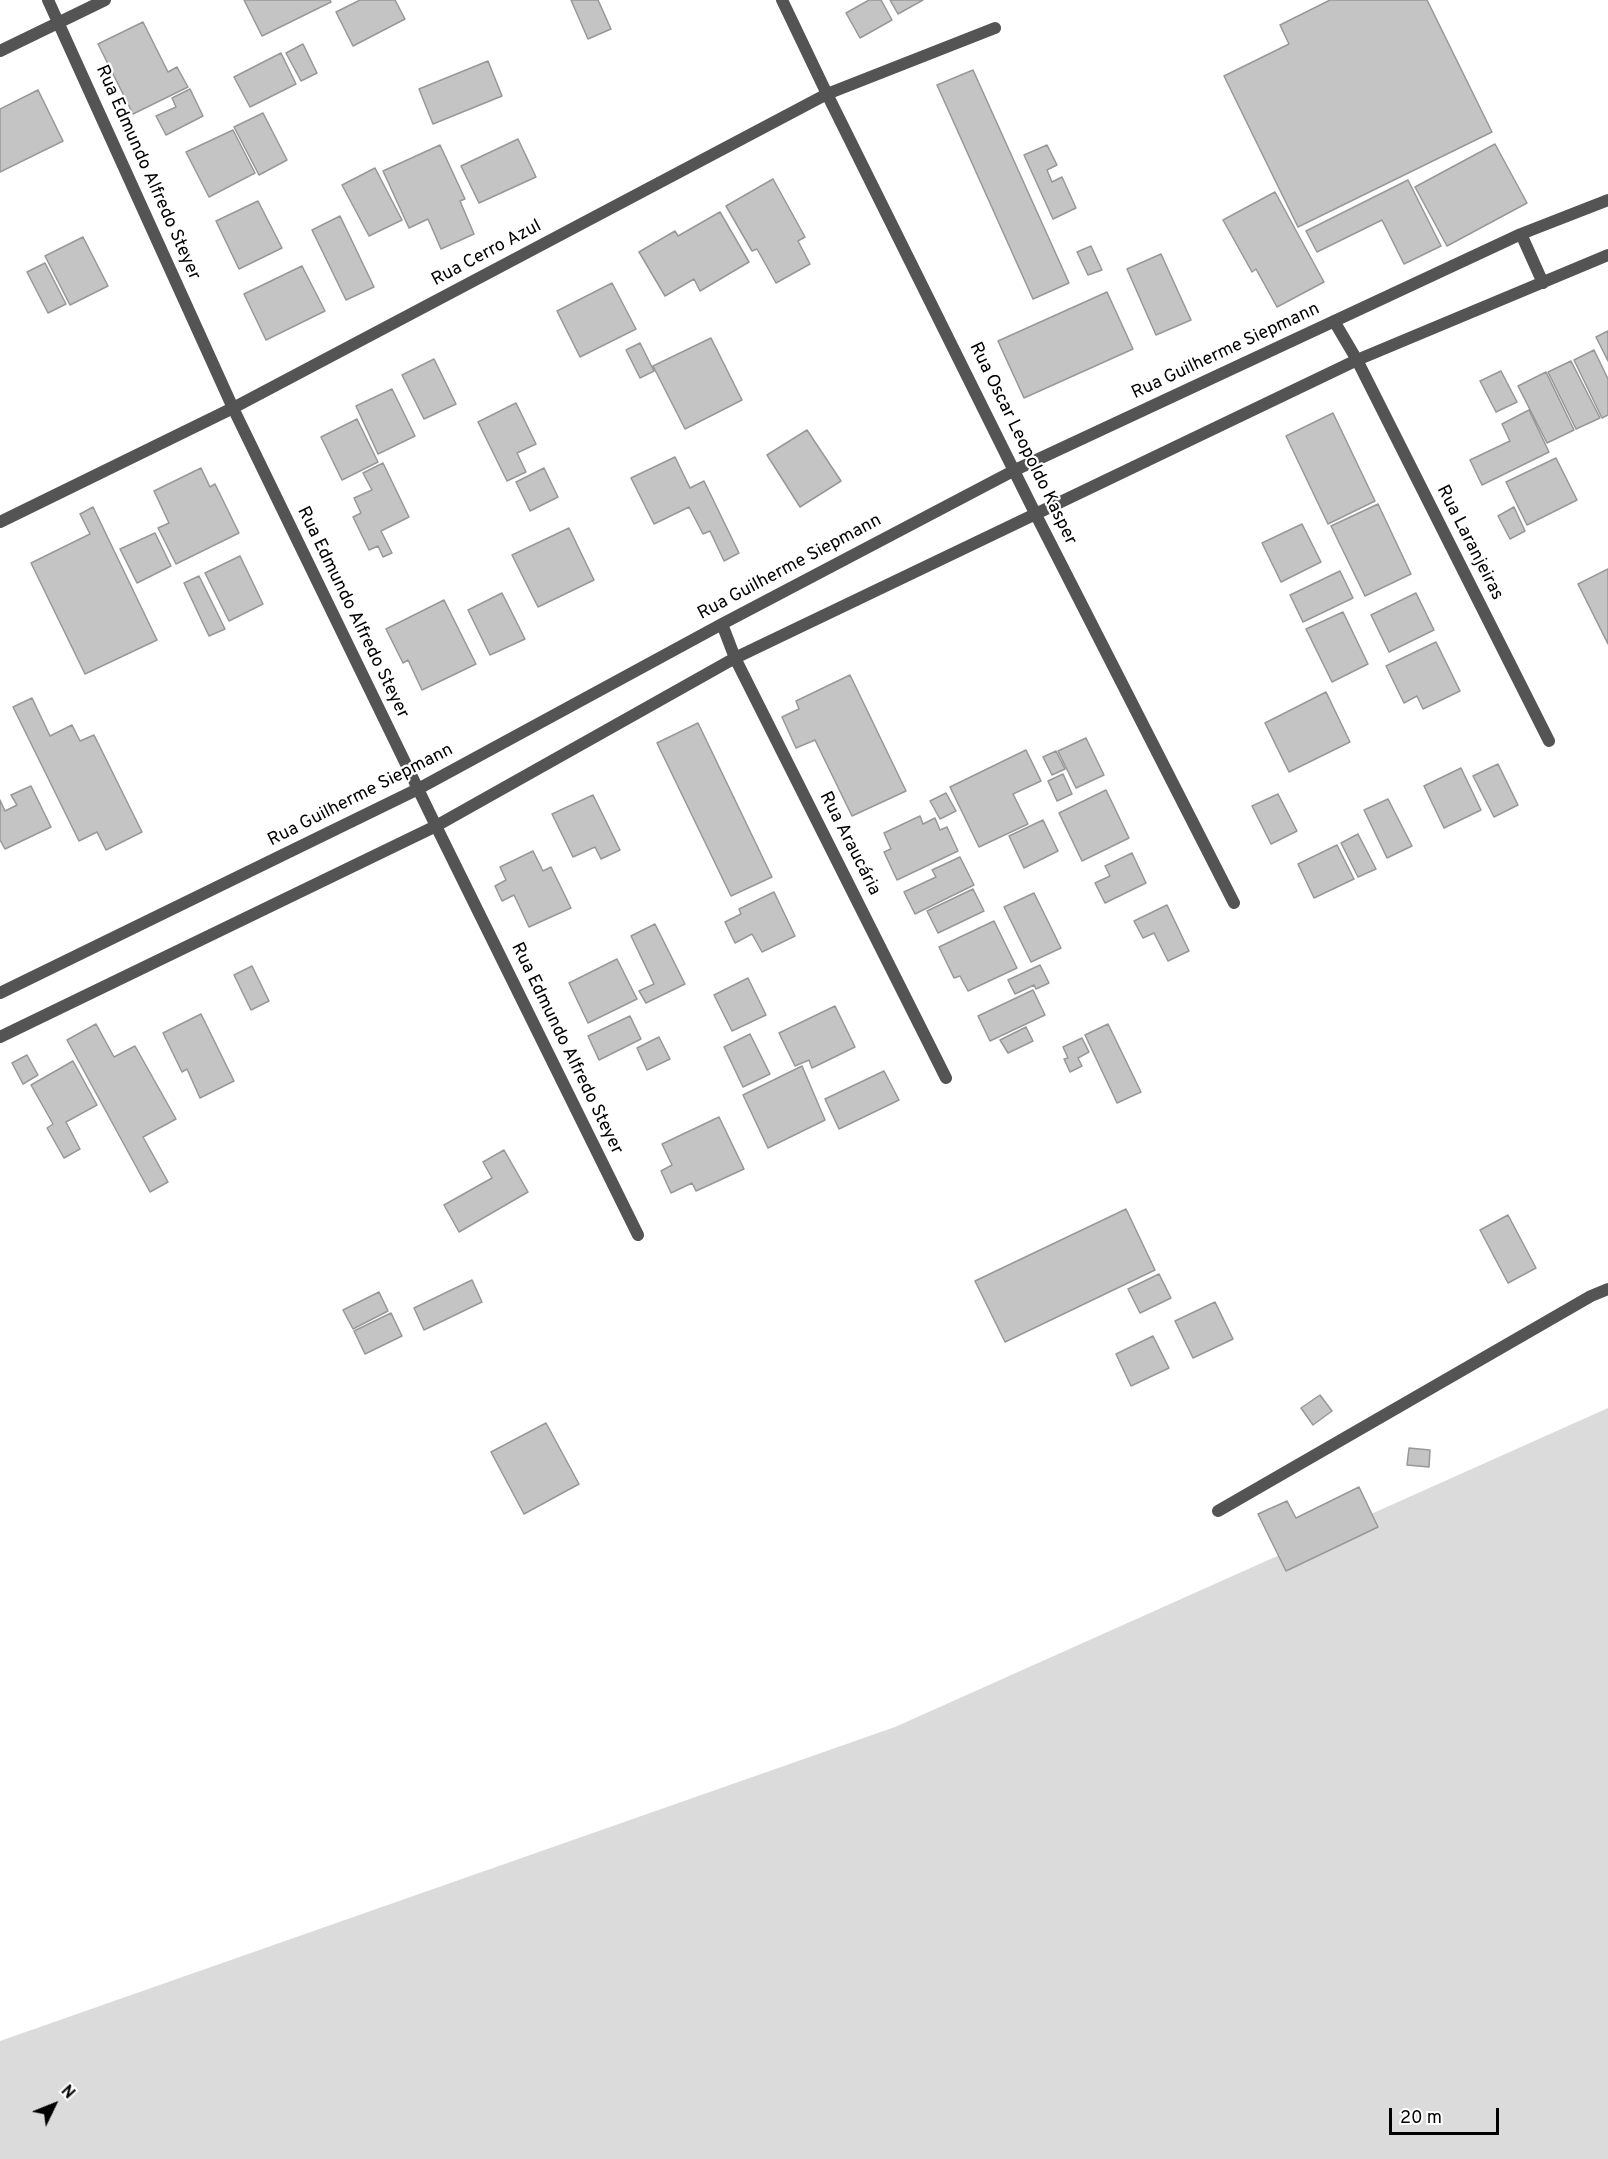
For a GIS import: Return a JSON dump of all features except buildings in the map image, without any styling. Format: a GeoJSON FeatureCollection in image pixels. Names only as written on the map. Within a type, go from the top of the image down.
{"type":"FeatureCollection","features":[{"type":"Feature","properties":{"kind":"street","name":"Rua Edmundo Alfredo Steyer"},"geometry":{"type":"LineString","coordinates":[[48,0],[233,408],[638,1235]]}},
{"type":"Feature","properties":{"kind":"street"},"geometry":{"type":"LineString","coordinates":[[0,51],[105,0]]}},
{"type":"Feature","properties":{"kind":"street","name":"Rua Oscar Leopoldo Kasper"},"geometry":{"type":"LineString","coordinates":[[782,0],[1035,513],[1234,903]]}},
{"type":"Feature","properties":{"kind":"street","name":"Rua Cerro Azul"},"geometry":{"type":"LineString","coordinates":[[0,522],[233,408],[827,94],[995,28]]}},
{"type":"Feature","properties":{"kind":"street","name":"Rua Guilherme Siepmann"},"geometry":{"type":"LineString","coordinates":[[0,993],[418,789],[722,624],[1015,470],[1521,234],[1608,200]]}},
{"type":"Feature","properties":{"kind":"street"},"geometry":{"type":"LineString","coordinates":[[1521,234],[1544,283]]}},
{"type":"Feature","properties":{"kind":"street"},"geometry":{"type":"LineString","coordinates":[[0,1037],[436,826],[735,658],[1357,360],[1608,255]]}},
{"type":"Feature","properties":{"kind":"street","name":"Rua Laranjeiras"},"geometry":{"type":"LineString","coordinates":[[1334,321],[1357,360],[1549,741]]}},
{"type":"Feature","properties":{"kind":"street","name":"Rua Araucária"},"geometry":{"type":"LineString","coordinates":[[722,624],[735,658],[946,1078]]}},
{"type":"Feature","properties":{"kind":"street"},"geometry":{"type":"LineString","coordinates":[[1218,1511],[1591,1296],[1608,1289]]}},
{"type":"Feature","properties":{"kind":"shaded area"},"geometry":{"type":"Polygon","coordinates":[[[1608,1408],[1608,2159],[0,2159],[0,2041],[895,1727],[1608,1408]]]}}]}
